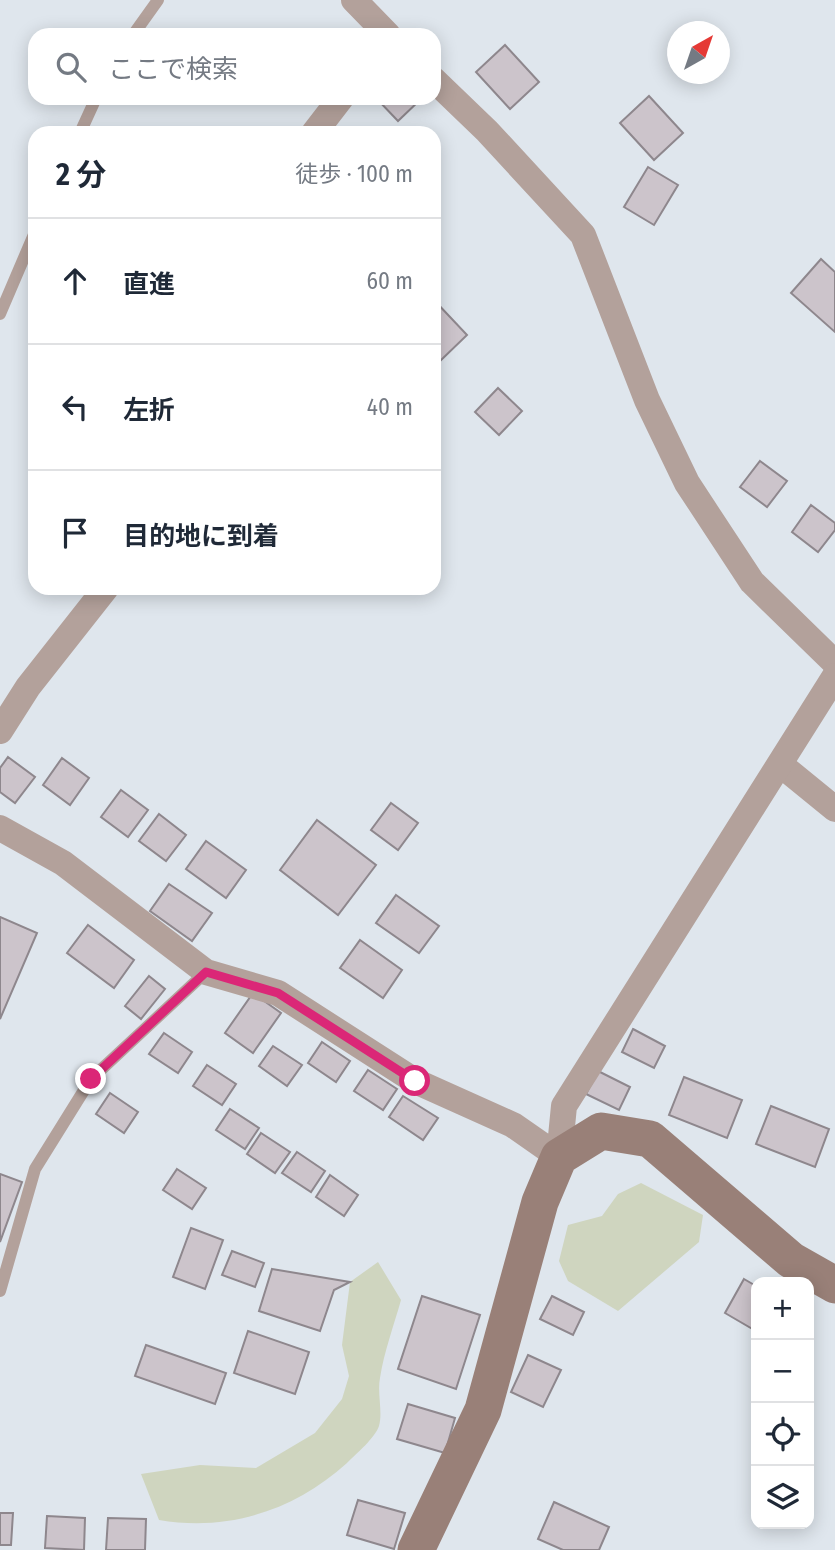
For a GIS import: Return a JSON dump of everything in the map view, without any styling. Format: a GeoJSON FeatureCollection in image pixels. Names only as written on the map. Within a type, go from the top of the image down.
{"type":"FeatureCollection","features":[{"type":"Feature","properties":{"kind":"street"},"geometry":{"type":"LineString","coordinates":[[354,0],[381,28]]}},
{"type":"Feature","properties":{"kind":"street"},"geometry":{"type":"LineString","coordinates":[[441,87],[487,131],[583,234],[647,400],[687,483],[752,582],[835,663]]}},
{"type":"Feature","properties":{"kind":"street"},"geometry":{"type":"LineString","coordinates":[[319,126],[336,105]]}},
{"type":"Feature","properties":{"kind":"street"},"geometry":{"type":"LineString","coordinates":[[0,731],[28,687],[100,595]]}},
{"type":"Feature","properties":{"kind":"street"},"geometry":{"type":"LineString","coordinates":[[416,1550],[483,1410],[540,1202],[559,1157],[564,1106],[835,676]]}},
{"type":"Feature","properties":{"kind":"street"},"geometry":{"type":"LineString","coordinates":[[781,765],[835,809]]}},
{"type":"Feature","properties":{"kind":"street"},"geometry":{"type":"LineString","coordinates":[[0,828],[63,863],[206,972],[278,993],[415,1081],[513,1125],[559,1157]]}},
{"type":"Feature","properties":{"kind":"street"},"geometry":{"type":"LineString","coordinates":[[559,1157],[601,1131],[650,1139],[791,1260],[835,1285]]}},
{"type":"Feature","properties":{"kind":"lane"},"geometry":{"type":"LineString","coordinates":[[138,28],[158,0]]}},
{"type":"Feature","properties":{"kind":"lane"},"geometry":{"type":"LineString","coordinates":[[83,126],[93,105]]}},
{"type":"Feature","properties":{"kind":"lane"},"geometry":{"type":"LineString","coordinates":[[0,314],[28,248]]}},
{"type":"Feature","properties":{"kind":"lane"},"geometry":{"type":"LineString","coordinates":[[0,1291],[35,1169],[91,1079],[206,972]]}},
{"type":"Feature","properties":{"kind":"green space"},"geometry":{"type":"Polygon","coordinates":[[[641,1183],[703,1215],[699,1242],[618,1311],[568,1281],[559,1261],[568,1225],[602,1216],[618,1194],[641,1183]]]}},
{"type":"Feature","properties":{"kind":"green space"},"geometry":{"type":"Polygon","coordinates":[[[378,1262],[401,1300],[380,1378],[379,1426],[369,1441],[327,1479],[306,1493],[260,1514],[211,1523],[159,1520],[141,1474],[200,1465],[256,1468],[315,1433],[342,1399],[349,1376],[342,1345],[350,1282],[378,1262]]]}},
{"type":"Feature","properties":{"kind":"building"},"geometry":{"type":"Polygon","coordinates":[[[505,45],[539,82],[510,109],[476,72],[505,45]]]}},
{"type":"Feature","properties":{"kind":"building"},"geometry":{"type":"Polygon","coordinates":[[[649,96],[683,133],[654,160],[620,123],[649,96]]]}},
{"type":"Feature","properties":{"kind":"building"},"geometry":{"type":"Polygon","coordinates":[[[383,105],[415,105],[398,121],[383,105]]]}},
{"type":"Feature","properties":{"kind":"building"},"geometry":{"type":"Polygon","coordinates":[[[648,167],[678,185],[654,225],[624,207],[648,167]]]}},
{"type":"Feature","properties":{"kind":"building"},"geometry":{"type":"Polygon","coordinates":[[[821,259],[835,272],[835,332],[791,293],[821,259]]]}},
{"type":"Feature","properties":{"kind":"building"},"geometry":{"type":"Polygon","coordinates":[[[441,307],[467,335],[441,360],[441,307]]]}},
{"type":"Feature","properties":{"kind":"building"},"geometry":{"type":"Polygon","coordinates":[[[498,388],[522,411],[499,435],[475,412],[498,388]]]}},
{"type":"Feature","properties":{"kind":"building"},"geometry":{"type":"Polygon","coordinates":[[[760,461],[787,481],[767,507],[740,487],[760,461]]]}},
{"type":"Feature","properties":{"kind":"building"},"geometry":{"type":"Polygon","coordinates":[[[811,505],[835,523],[835,530],[818,552],[792,532],[811,505]]]}},
{"type":"Feature","properties":{"kind":"building"},"geometry":{"type":"Polygon","coordinates":[[[8,757],[35,777],[15,803],[0,792],[0,768],[8,757]]]}},
{"type":"Feature","properties":{"kind":"building"},"geometry":{"type":"Polygon","coordinates":[[[62,758],[89,778],[70,805],[43,785],[62,758]]]}},
{"type":"Feature","properties":{"kind":"building"},"geometry":{"type":"Polygon","coordinates":[[[121,790],[148,810],[128,837],[101,817],[121,790]]]}},
{"type":"Feature","properties":{"kind":"building"},"geometry":{"type":"Polygon","coordinates":[[[391,803],[418,823],[398,850],[371,830],[391,803]]]}},
{"type":"Feature","properties":{"kind":"building"},"geometry":{"type":"Polygon","coordinates":[[[159,814],[186,835],[166,861],[139,841],[159,814]]]}},
{"type":"Feature","properties":{"kind":"building"},"geometry":{"type":"Polygon","coordinates":[[[317,820],[376,865],[338,915],[280,870],[317,820]]]}},
{"type":"Feature","properties":{"kind":"building"},"geometry":{"type":"Polygon","coordinates":[[[206,841],[246,870],[226,898],[186,869],[206,841]]]}},
{"type":"Feature","properties":{"kind":"building"},"geometry":{"type":"Polygon","coordinates":[[[169,884],[212,913],[192,941],[150,911],[169,884]]]}},
{"type":"Feature","properties":{"kind":"building"},"geometry":{"type":"Polygon","coordinates":[[[396,895],[439,926],[419,953],[376,923],[396,895]]]}},
{"type":"Feature","properties":{"kind":"building"},"geometry":{"type":"Polygon","coordinates":[[[0,917],[37,933],[0,1019],[0,917]]]}},
{"type":"Feature","properties":{"kind":"building"},"geometry":{"type":"Polygon","coordinates":[[[88,925],[134,960],[114,988],[67,953],[88,925]]]}},
{"type":"Feature","properties":{"kind":"building"},"geometry":{"type":"Polygon","coordinates":[[[360,940],[402,970],[383,998],[340,968],[360,940]]]}},
{"type":"Feature","properties":{"kind":"building"},"geometry":{"type":"Polygon","coordinates":[[[149,976],[165,989],[141,1019],[125,1006],[149,976]]]}},
{"type":"Feature","properties":{"kind":"building"},"geometry":{"type":"Polygon","coordinates":[[[253,993],[281,1013],[253,1053],[225,1033],[253,993]]]}},
{"type":"Feature","properties":{"kind":"building"},"geometry":{"type":"Polygon","coordinates":[[[633,1029],[665,1046],[654,1068],[622,1052],[633,1029]]]}},
{"type":"Feature","properties":{"kind":"building"},"geometry":{"type":"Polygon","coordinates":[[[164,1033],[192,1052],[178,1073],[149,1054],[164,1033]]]}},
{"type":"Feature","properties":{"kind":"building"},"geometry":{"type":"Polygon","coordinates":[[[322,1042],[350,1061],[336,1082],[308,1063],[322,1042]]]}},
{"type":"Feature","properties":{"kind":"building"},"geometry":{"type":"Polygon","coordinates":[[[273,1046],[302,1065],[287,1086],[259,1066],[273,1046]]]}},
{"type":"Feature","properties":{"kind":"building"},"geometry":{"type":"Polygon","coordinates":[[[207,1065],[236,1084],[222,1105],[193,1086],[207,1065]]]}},
{"type":"Feature","properties":{"kind":"building"},"geometry":{"type":"Polygon","coordinates":[[[368,1070],[397,1089],[383,1110],[354,1091],[368,1070]]]}},
{"type":"Feature","properties":{"kind":"building"},"geometry":{"type":"Polygon","coordinates":[[[598,1071],[630,1087],[619,1110],[586,1094],[598,1071]]]}},
{"type":"Feature","properties":{"kind":"building"},"geometry":{"type":"Polygon","coordinates":[[[684,1077],[742,1100],[727,1138],[669,1115],[684,1077]]]}},
{"type":"Feature","properties":{"kind":"building"},"geometry":{"type":"Polygon","coordinates":[[[110,1093],[138,1112],[124,1133],[96,1114],[110,1093]]]}},
{"type":"Feature","properties":{"kind":"building"},"geometry":{"type":"Polygon","coordinates":[[[403,1096],[438,1118],[423,1140],[389,1117],[403,1096]]]}},
{"type":"Feature","properties":{"kind":"building"},"geometry":{"type":"Polygon","coordinates":[[[771,1106],[829,1129],[815,1167],[756,1144],[771,1106]]]}},
{"type":"Feature","properties":{"kind":"building"},"geometry":{"type":"Polygon","coordinates":[[[230,1109],[259,1128],[245,1149],[216,1130],[230,1109]]]}},
{"type":"Feature","properties":{"kind":"building"},"geometry":{"type":"Polygon","coordinates":[[[261,1133],[290,1152],[275,1173],[247,1154],[261,1133]]]}},
{"type":"Feature","properties":{"kind":"building"},"geometry":{"type":"Polygon","coordinates":[[[297,1152],[325,1171],[311,1192],[282,1173],[297,1152]]]}},
{"type":"Feature","properties":{"kind":"building"},"geometry":{"type":"Polygon","coordinates":[[[177,1169],[206,1188],[192,1209],[163,1190],[177,1169]]]}},
{"type":"Feature","properties":{"kind":"building"},"geometry":{"type":"Polygon","coordinates":[[[0,1174],[22,1182],[0,1242],[0,1174]]]}},
{"type":"Feature","properties":{"kind":"building"},"geometry":{"type":"Polygon","coordinates":[[[330,1175],[358,1195],[344,1216],[316,1197],[330,1175]]]}},
{"type":"Feature","properties":{"kind":"building"},"geometry":{"type":"Polygon","coordinates":[[[191,1228],[223,1240],[205,1289],[173,1277],[191,1228]]]}},
{"type":"Feature","properties":{"kind":"building"},"geometry":{"type":"Polygon","coordinates":[[[232,1251],[264,1263],[255,1287],[222,1275],[232,1251]]]}},
{"type":"Feature","properties":{"kind":"building"},"geometry":{"type":"Polygon","coordinates":[[[272,1269],[350,1282],[334,1290],[320,1331],[259,1311],[272,1269]]]}},
{"type":"Feature","properties":{"kind":"building"},"geometry":{"type":"Polygon","coordinates":[[[744,1279],[751,1283],[751,1328],[725,1313],[744,1279]]]}},
{"type":"Feature","properties":{"kind":"building"},"geometry":{"type":"Polygon","coordinates":[[[422,1296],[480,1315],[456,1389],[398,1369],[422,1296]]]}},
{"type":"Feature","properties":{"kind":"building"},"geometry":{"type":"Polygon","coordinates":[[[552,1296],[584,1312],[573,1335],[540,1319],[552,1296]]]}},
{"type":"Feature","properties":{"kind":"building"},"geometry":{"type":"Polygon","coordinates":[[[248,1331],[309,1352],[295,1394],[234,1373],[248,1331]]]}},
{"type":"Feature","properties":{"kind":"building"},"geometry":{"type":"Polygon","coordinates":[[[146,1345],[226,1373],[215,1404],[135,1376],[146,1345]]]}},
{"type":"Feature","properties":{"kind":"building"},"geometry":{"type":"Polygon","coordinates":[[[528,1355],[561,1370],[543,1407],[511,1392],[528,1355]]]}},
{"type":"Feature","properties":{"kind":"building"},"geometry":{"type":"Polygon","coordinates":[[[408,1404],[455,1418],[445,1453],[397,1439],[408,1404]]]}},
{"type":"Feature","properties":{"kind":"building"},"geometry":{"type":"Polygon","coordinates":[[[358,1500],[405,1513],[394,1549],[347,1535],[358,1500]]]}},
{"type":"Feature","properties":{"kind":"building"},"geometry":{"type":"Polygon","coordinates":[[[554,1502],[609,1527],[599,1550],[563,1550],[538,1539],[554,1502]]]}},
{"type":"Feature","properties":{"kind":"building"},"geometry":{"type":"Polygon","coordinates":[[[0,1513],[13,1513],[11,1545],[0,1545],[0,1513]]]}},
{"type":"Feature","properties":{"kind":"building"},"geometry":{"type":"Polygon","coordinates":[[[47,1516],[85,1518],[84,1550],[45,1548],[47,1516]]]}},
{"type":"Feature","properties":{"kind":"building"},"geometry":{"type":"Polygon","coordinates":[[[108,1518],[146,1519],[145,1550],[106,1550],[108,1518]]]}},
{"type":"Feature","properties":{"kind":"route"},"geometry":{"type":"LineString","coordinates":[[91,1079],[206,972],[278,993],[415,1081]]}}]}
